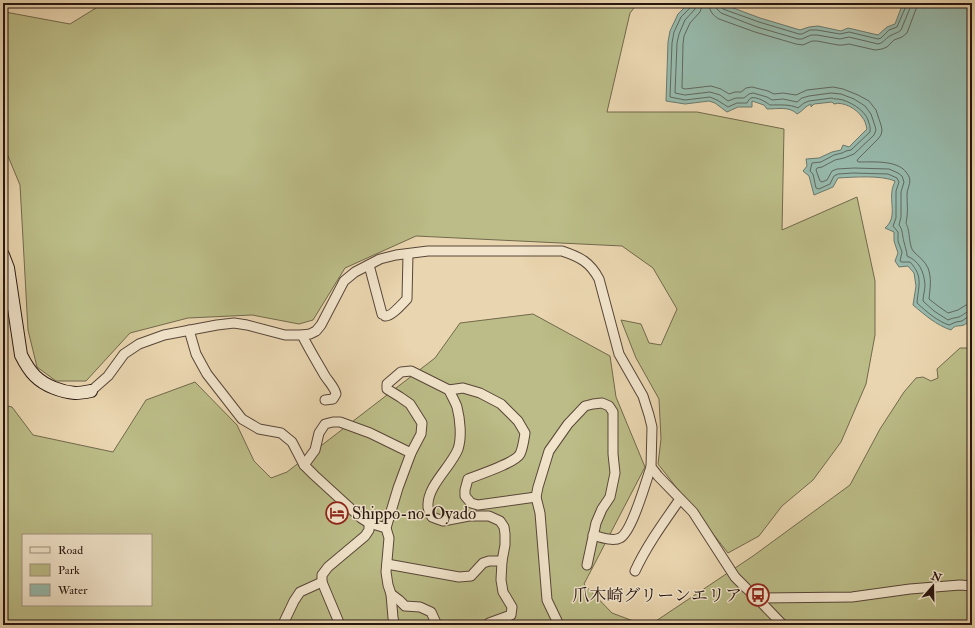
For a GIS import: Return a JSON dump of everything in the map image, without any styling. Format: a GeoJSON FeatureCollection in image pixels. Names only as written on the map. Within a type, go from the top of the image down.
{"type":"FeatureCollection","features":[{"type":"Feature","properties":{"kind":"main road"},"geometry":{"type":"LineString","coordinates":[[3,255],[8,268],[21,355],[27,367],[36,377],[46,384],[62,391],[77,393],[91,391]]}},
{"type":"Feature","properties":{"kind":"street"},"geometry":{"type":"LineString","coordinates":[[91,391],[108,376],[124,354],[139,344],[164,335],[234,323],[247,324],[285,335],[310,334],[316,331],[321,325],[344,281],[355,272],[369,265],[396,255],[428,251],[562,251],[576,255],[588,263],[595,271],[599,279],[619,354],[643,396],[652,427],[651,467],[631,524],[625,534],[620,538],[610,539],[593,535]]}},
{"type":"Feature","properties":{"kind":"street"},"geometry":{"type":"LineString","coordinates":[[369,265],[382,314],[387,316],[403,304],[407,299],[408,254]]}},
{"type":"Feature","properties":{"kind":"street"},"geometry":{"type":"LineString","coordinates":[[189,330],[196,354],[207,374],[242,419],[259,429],[281,433],[292,442],[304,465],[361,518],[369,523],[386,528]]}},
{"type":"Feature","properties":{"kind":"street"},"geometry":{"type":"LineString","coordinates":[[302,335],[315,360],[335,390],[336,394],[333,399],[325,400]]}},
{"type":"Feature","properties":{"kind":"street"},"geometry":{"type":"LineString","coordinates":[[395,625],[391,594],[386,572],[389,538],[386,528],[410,453],[420,434],[422,423],[410,404],[387,389],[387,384],[402,372],[411,371],[449,390],[463,388],[480,393],[501,404],[518,421],[525,432],[520,454],[508,463],[468,479],[465,496],[471,503],[478,505],[536,497]]}},
{"type":"Feature","properties":{"kind":"street"},"geometry":{"type":"LineString","coordinates":[[449,390],[456,405],[460,420],[459,443],[451,462],[436,481],[428,499],[428,507],[432,517],[443,521],[469,516],[489,516],[500,521],[504,527],[505,545],[501,580],[503,592],[512,607],[511,615],[486,625]]}},
{"type":"Feature","properties":{"kind":"street"},"geometry":{"type":"LineString","coordinates":[[560,625],[547,600],[540,513],[536,497],[549,451],[568,424],[585,406],[602,403],[609,406],[613,412],[613,454],[615,473],[610,497],[602,509],[596,523],[587,565]]}},
{"type":"Feature","properties":{"kind":"street"},"geometry":{"type":"LineString","coordinates":[[304,465],[315,450],[318,434],[326,424],[333,422],[340,422],[370,433],[410,453]]}},
{"type":"Feature","properties":{"kind":"street"},"geometry":{"type":"LineString","coordinates":[[651,467],[693,512],[735,577],[783,625]]}},
{"type":"Feature","properties":{"kind":"street"},"geometry":{"type":"LineString","coordinates":[[635,571],[655,536],[680,499]]}},
{"type":"Feature","properties":{"kind":"street"},"geometry":{"type":"LineString","coordinates":[[340,625],[322,582],[322,575],[328,567],[365,536],[369,530],[369,523]]}},
{"type":"Feature","properties":{"kind":"street"},"geometry":{"type":"LineString","coordinates":[[387,564],[459,576],[471,576],[484,563],[489,561],[502,561]]}},
{"type":"Feature","properties":{"kind":"street"},"geometry":{"type":"LineString","coordinates":[[284,625],[294,601],[300,592],[322,582]]}},
{"type":"Feature","properties":{"kind":"street"},"geometry":{"type":"LineString","coordinates":[[757,598],[852,597],[910,589],[960,585],[972,586]]}},
{"type":"Feature","properties":{"kind":"street"},"geometry":{"type":"LineString","coordinates":[[391,594],[405,606],[420,608],[431,612],[437,625]]}},
{"type":"Feature","properties":{"kind":"green space"},"geometry":{"type":"Polygon","coordinates":[[[104,3],[638,3],[630,13],[607,112],[697,112],[784,129],[782,230],[857,197],[875,281],[875,335],[866,384],[841,442],[813,480],[782,506],[759,536],[728,553],[658,464],[661,439],[659,399],[636,358],[621,320],[641,324],[649,343],[661,345],[677,309],[653,268],[622,246],[416,236],[345,268],[313,320],[299,324],[252,315],[188,318],[130,333],[86,381],[56,381],[37,367],[28,330],[20,185],[5,149],[3,150],[3,17],[5,12],[70,24],[104,3]]]}},
{"type":"Feature","properties":{"kind":"green space"},"geometry":{"type":"Polygon","coordinates":[[[533,314],[610,356],[616,397],[645,467],[584,584],[612,613],[644,625],[3,625],[3,405],[12,407],[33,435],[113,452],[146,400],[195,382],[237,425],[254,461],[271,478],[287,472],[435,358],[460,323],[533,314]]]}},
{"type":"Feature","properties":{"kind":"green space"},"geometry":{"type":"Polygon","coordinates":[[[960,348],[972,348],[972,625],[650,625],[753,556],[850,485],[880,429],[904,392],[916,378],[923,377],[931,381],[938,378],[937,369],[960,348]]]}},
{"type":"Feature","properties":{"kind":"water"},"geometry":{"type":"Polygon","coordinates":[[[691,3],[720,3],[760,18],[800,30],[818,26],[841,31],[848,28],[878,35],[887,27],[895,24],[903,3],[972,3],[972,319],[964,325],[956,326],[951,330],[936,323],[913,305],[916,286],[914,273],[908,266],[899,267],[895,261],[898,253],[894,241],[894,232],[885,228],[891,220],[892,190],[895,181],[875,177],[838,178],[833,187],[814,195],[809,176],[803,171],[807,166],[806,159],[819,158],[841,150],[843,145],[849,147],[867,129],[863,118],[853,109],[838,103],[834,104],[832,102],[814,104],[811,107],[811,104],[797,114],[794,111],[787,109],[767,109],[764,105],[752,101],[752,107],[738,107],[727,112],[715,103],[709,101],[685,104],[666,101],[668,42],[670,31],[678,14],[691,3]]]}},
{"type":"Feature","properties":{"kind":"place","name":"Shippo-no-Oyado"},"geometry":{"type":"Point","coordinates":[337,513]}},
{"type":"Feature","properties":{"kind":"place","name":"爪木崎グリーンエリア"},"geometry":{"type":"Point","coordinates":[758,595]}}]}
